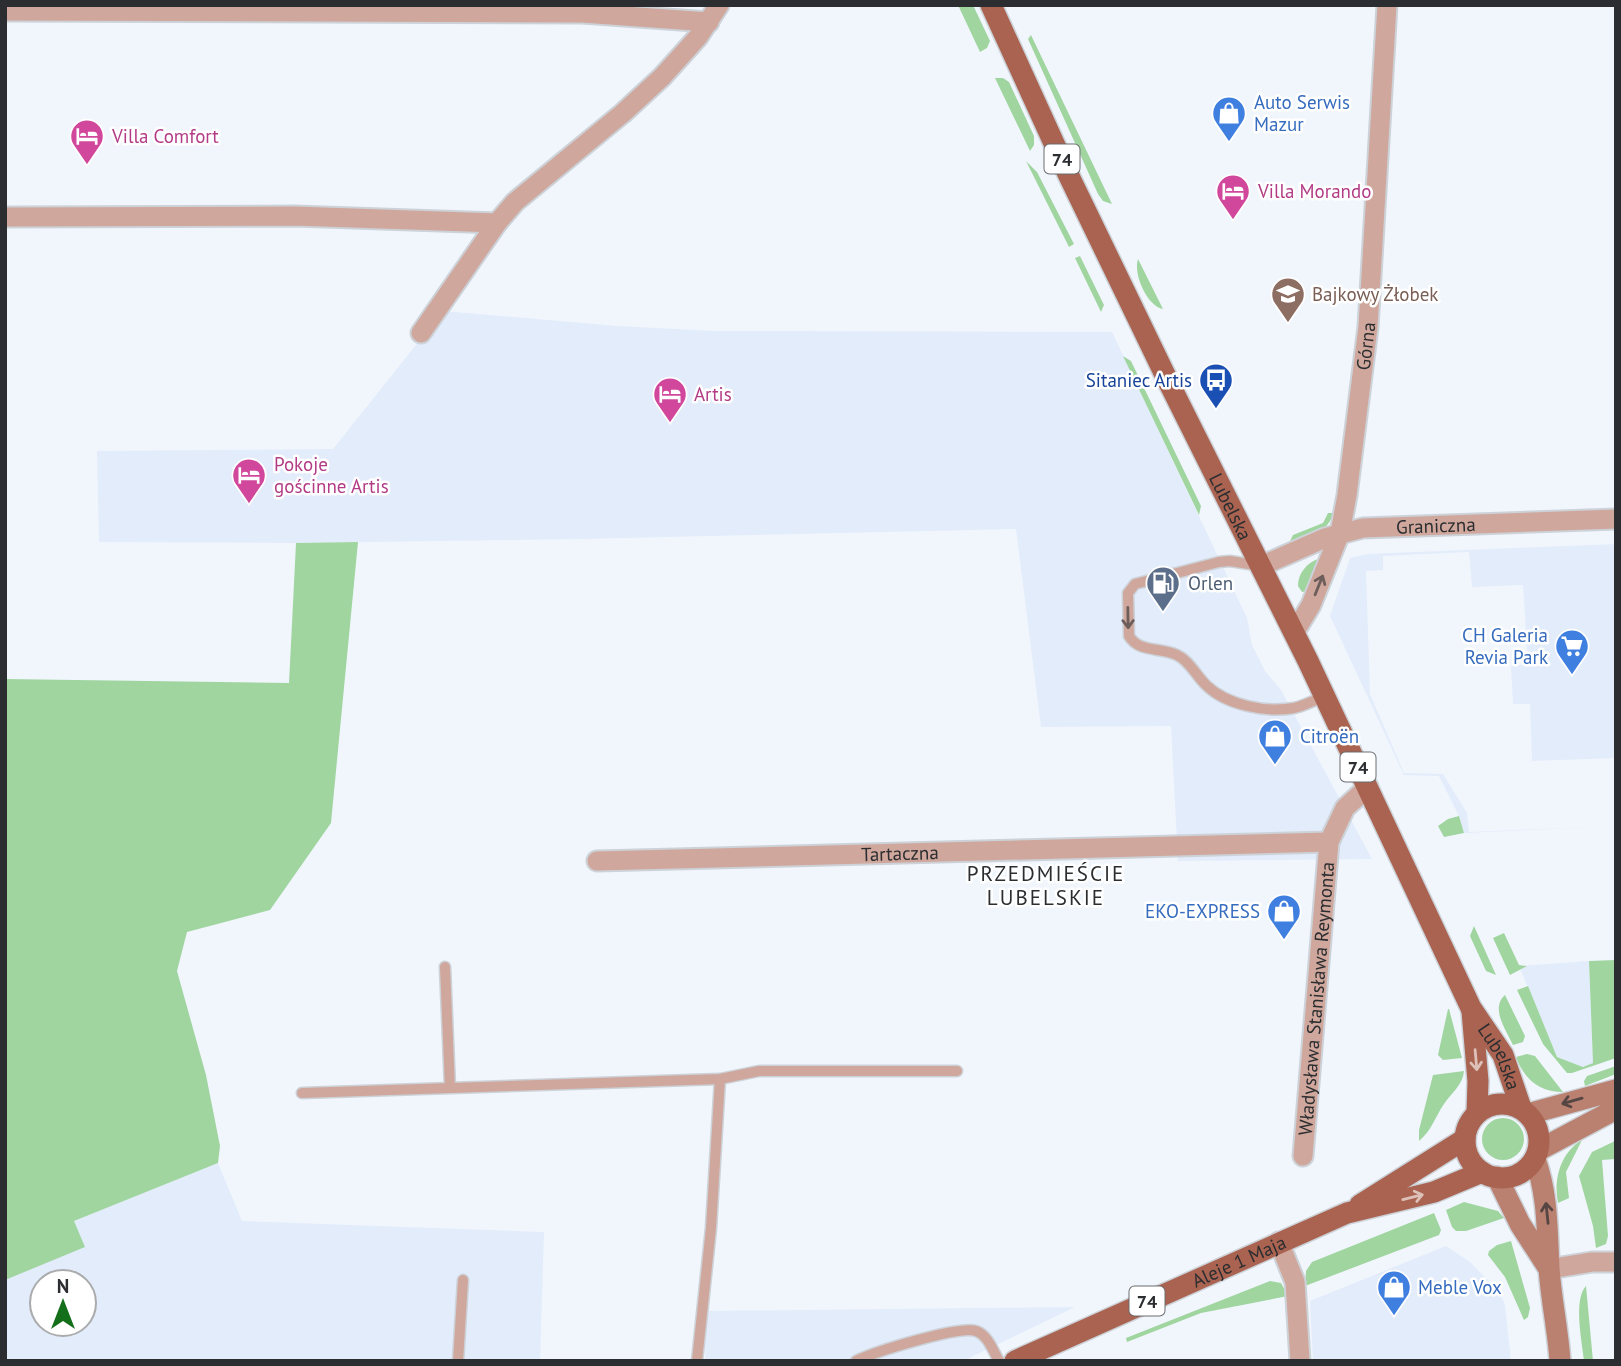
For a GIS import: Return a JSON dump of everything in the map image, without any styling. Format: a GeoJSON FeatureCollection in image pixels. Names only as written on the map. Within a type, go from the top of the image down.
{"type":"FeatureCollection","features":[{"type":"Feature","properties":{"kind":"main road","name":"Lubelska"},"geometry":{"type":"LineString","coordinates":[[991,5],[1095,229],[1368,787],[1471,1008],[1503,1055],[1525,1111]]}},
{"type":"Feature","properties":{"kind":"main road","name":"Lubelska"},"geometry":{"type":"LineString","coordinates":[[1471,1008],[1478,1081],[1477,1113]]}},
{"type":"Feature","properties":{"kind":"main road"},"geometry":{"type":"LineString","coordinates":[[1477,1113],[1498,1103],[1510,1104],[1525,1111]]}},
{"type":"Feature","properties":{"kind":"main road","name":"74"},"geometry":{"type":"LineString","coordinates":[[1489,1175],[1509,1177],[1521,1173],[1537,1154],[1539,1133],[1525,1111]]}},
{"type":"Feature","properties":{"kind":"main road","name":"74"},"geometry":{"type":"LineString","coordinates":[[1465,1139],[1469,1122],[1477,1113]]}},
{"type":"Feature","properties":{"kind":"main road"},"geometry":{"type":"LineString","coordinates":[[1465,1139],[1470,1160],[1489,1175]]}},
{"type":"Feature","properties":{"kind":"main road","name":"Aleje 1 Maja"},"geometry":{"type":"LineString","coordinates":[[1015,1361],[1347,1213],[1465,1139]]}},
{"type":"Feature","properties":{"kind":"main road","name":"Aleje 1 Maja"},"geometry":{"type":"LineString","coordinates":[[1347,1213],[1434,1192],[1489,1175]]}},
{"type":"Feature","properties":{"kind":"street"},"geometry":{"type":"LineString","coordinates":[[421,333],[497,223],[515,202],[623,113],[662,77],[709,22],[719,5]]}},
{"type":"Feature","properties":{"kind":"street","name":"Górna"},"geometry":{"type":"LineString","coordinates":[[1294,634],[1311,605],[1340,533],[1368,327],[1387,5]]}},
{"type":"Feature","properties":{"kind":"street"},"geometry":{"type":"LineString","coordinates":[[5,11],[582,13],[709,22]]}},
{"type":"Feature","properties":{"kind":"street"},"geometry":{"type":"LineString","coordinates":[[5,217],[295,216],[497,223]]}},
{"type":"Feature","properties":{"kind":"street","name":"Graniczna"},"geometry":{"type":"LineString","coordinates":[[1261,566],[1340,533],[1363,528],[1616,519]]}},
{"type":"Feature","properties":{"kind":"street"},"geometry":{"type":"LineString","coordinates":[[1329,842],[1345,808],[1368,787]]}},
{"type":"Feature","properties":{"kind":"street","name":"Tartaczna"},"geometry":{"type":"LineString","coordinates":[[597,861],[1329,842]]}},
{"type":"Feature","properties":{"kind":"street","name":"Władysława Stanisława Reymonta"},"geometry":{"type":"LineString","coordinates":[[1303,1156],[1329,842]]}},
{"type":"Feature","properties":{"kind":"street"},"geometry":{"type":"LineString","coordinates":[[1525,1111],[1616,1090]]}},
{"type":"Feature","properties":{"kind":"street"},"geometry":{"type":"LineString","coordinates":[[1560,1361],[1549,1269],[1548,1216],[1537,1154],[1616,1109]]}},
{"type":"Feature","properties":{"kind":"street"},"geometry":{"type":"LineString","coordinates":[[1489,1175],[1549,1269]]}},
{"type":"Feature","properties":{"kind":"street"},"geometry":{"type":"LineString","coordinates":[[1279,1242],[1295,1282],[1300,1361]]}},
{"type":"Feature","properties":{"kind":"street"},"geometry":{"type":"LineString","coordinates":[[1549,1269],[1592,1262],[1616,1262]]}},
{"type":"Feature","properties":{"kind":"lane"},"geometry":{"type":"LineString","coordinates":[[1261,566],[1219,562],[1135,584],[1128,593],[1129,636],[1139,646],[1178,655],[1213,692],[1236,702],[1265,708],[1293,708],[1324,697]]}},
{"type":"Feature","properties":{"kind":"lane"},"geometry":{"type":"LineString","coordinates":[[445,967],[450,1088]]}},
{"type":"Feature","properties":{"kind":"lane"},"geometry":{"type":"LineString","coordinates":[[302,1093],[720,1079],[759,1071],[957,1071]]}},
{"type":"Feature","properties":{"kind":"lane"},"geometry":{"type":"LineString","coordinates":[[697,1361],[711,1228],[720,1079]]}},
{"type":"Feature","properties":{"kind":"lane"},"geometry":{"type":"LineString","coordinates":[[458,1361],[463,1280]]}},
{"type":"Feature","properties":{"kind":"lane"},"geometry":{"type":"LineString","coordinates":[[856,1361],[909,1343],[962,1330],[976,1331],[987,1338],[999,1361]]}},
{"type":"Feature","properties":{"kind":"shaded area"},"geometry":{"type":"Polygon","coordinates":[[[443,311],[617,326],[715,331],[1112,332],[1247,618],[1252,645],[1265,671],[1281,690],[1372,859],[1178,861],[1171,726],[1041,727],[1016,529],[581,539],[296,543],[99,542],[97,451],[333,449],[443,311]]]}},
{"type":"Feature","properties":{"kind":"shaded area"},"geometry":{"type":"Polygon","coordinates":[[[1616,544],[1616,758],[1532,761],[1530,704],[1513,704],[1511,666],[1528,664],[1523,585],[1472,587],[1469,552],[1383,556],[1383,570],[1366,571],[1370,694],[1404,773],[1443,774],[1467,813],[1469,832],[1616,826],[1464,833],[1459,816],[1439,776],[1404,775],[1330,616],[1350,558],[1367,554],[1616,544]]]}},
{"type":"Feature","properties":{"kind":"shaded area"},"geometry":{"type":"Polygon","coordinates":[[[1589,961],[1593,1063],[1583,1067],[1557,1057],[1519,966],[1589,961]]]}},
{"type":"Feature","properties":{"kind":"shaded area"},"geometry":{"type":"Polygon","coordinates":[[[218,1163],[242,1221],[544,1232],[540,1361],[5,1361],[5,1255],[74,1221],[218,1163]]]}},
{"type":"Feature","properties":{"kind":"shaded area"},"geometry":{"type":"Polygon","coordinates":[[[1446,1246],[1470,1262],[1500,1293],[1505,1305],[1511,1361],[1313,1361],[1310,1301],[1446,1246]]]}},
{"type":"Feature","properties":{"kind":"shaded area"},"geometry":{"type":"Polygon","coordinates":[[[1075,1307],[963,1361],[705,1361],[706,1311],[1075,1307]]]}},
{"type":"Feature","properties":{"kind":"green space"},"geometry":{"type":"Polygon","coordinates":[[[958,5],[973,5],[990,41],[987,48],[980,52],[958,5]]]}},
{"type":"Feature","properties":{"kind":"green space"},"geometry":{"type":"Polygon","coordinates":[[[1031,35],[1112,204],[1103,201],[1098,194],[1028,39],[1031,35]]]}},
{"type":"Feature","properties":{"kind":"green space"},"geometry":{"type":"Polygon","coordinates":[[[995,78],[1003,78],[1009,82],[1034,136],[1034,145],[1030,151],[995,78]]]}},
{"type":"Feature","properties":{"kind":"green space"},"geometry":{"type":"Polygon","coordinates":[[[1026,161],[1037,172],[1074,244],[1069,247],[1026,161]]]}},
{"type":"Feature","properties":{"kind":"green space"},"geometry":{"type":"Polygon","coordinates":[[[1080,256],[1104,305],[1101,312],[1075,258],[1080,256]]]}},
{"type":"Feature","properties":{"kind":"green space"},"geometry":{"type":"Polygon","coordinates":[[[1138,259],[1163,309],[1152,302],[1139,281],[1138,259]]]}},
{"type":"Feature","properties":{"kind":"green space"},"geometry":{"type":"Polygon","coordinates":[[[1123,356],[1131,361],[1201,506],[1199,515],[1123,356]]]}},
{"type":"Feature","properties":{"kind":"green space"},"geometry":{"type":"Polygon","coordinates":[[[1328,513],[1333,513],[1323,529],[1310,536],[1290,541],[1293,535],[1323,523],[1328,513]]]}},
{"type":"Feature","properties":{"kind":"green space"},"geometry":{"type":"Polygon","coordinates":[[[358,542],[331,823],[270,910],[187,932],[177,971],[206,1075],[220,1146],[218,1163],[74,1221],[85,1247],[34,1268],[28,1268],[28,1271],[5,1280],[5,679],[289,683],[296,543],[358,542]]]}},
{"type":"Feature","properties":{"kind":"green space"},"geometry":{"type":"Polygon","coordinates":[[[1318,559],[1309,587],[1302,592],[1298,586],[1301,573],[1318,559]]]}},
{"type":"Feature","properties":{"kind":"green space"},"geometry":{"type":"Polygon","coordinates":[[[1459,816],[1464,833],[1444,837],[1438,826],[1459,816]]]}},
{"type":"Feature","properties":{"kind":"green space"},"geometry":{"type":"Polygon","coordinates":[[[1474,926],[1496,975],[1486,971],[1470,936],[1474,926]]]}},
{"type":"Feature","properties":{"kind":"green space"},"geometry":{"type":"Polygon","coordinates":[[[1504,933],[1519,965],[1527,966],[1510,975],[1493,938],[1504,933]]]}},
{"type":"Feature","properties":{"kind":"green space"},"geometry":{"type":"Polygon","coordinates":[[[1616,960],[1616,1058],[1567,1073],[1543,1044],[1517,990],[1528,986],[1557,1057],[1583,1067],[1593,1063],[1589,961],[1616,960]]]}},
{"type":"Feature","properties":{"kind":"green space"},"geometry":{"type":"Polygon","coordinates":[[[1505,995],[1525,1036],[1523,1042],[1513,1045],[1499,1013],[1501,1000],[1505,995]]]}},
{"type":"Feature","properties":{"kind":"green space"},"geometry":{"type":"Polygon","coordinates":[[[1448,1009],[1462,1058],[1443,1060],[1438,1055],[1448,1009]]]}},
{"type":"Feature","properties":{"kind":"green space"},"geometry":{"type":"Polygon","coordinates":[[[1527,1054],[1535,1056],[1563,1092],[1547,1090],[1528,1078],[1516,1057],[1527,1054]]]}},
{"type":"Feature","properties":{"kind":"green space"},"geometry":{"type":"Polygon","coordinates":[[[1616,1066],[1616,1074],[1585,1086],[1587,1076],[1616,1066]]]}},
{"type":"Feature","properties":{"kind":"green space"},"geometry":{"type":"Polygon","coordinates":[[[1464,1071],[1459,1085],[1419,1141],[1419,1130],[1433,1075],[1464,1071]]]}},
{"type":"Feature","properties":{"kind":"green space"},"geometry":{"type":"Polygon","coordinates":[[[1503,1118],[1518,1124],[1524,1139],[1518,1154],[1503,1160],[1488,1154],[1482,1139],[1488,1124],[1503,1118]]]}},
{"type":"Feature","properties":{"kind":"green space"},"geometry":{"type":"Polygon","coordinates":[[[1616,1138],[1616,1159],[1602,1160],[1608,1236],[1606,1244],[1596,1248],[1593,1226],[1579,1176],[1592,1152],[1616,1138]]]}},
{"type":"Feature","properties":{"kind":"green space"},"geometry":{"type":"Polygon","coordinates":[[[1582,1140],[1566,1172],[1569,1198],[1558,1203],[1560,1167],[1569,1152],[1582,1140]]]}},
{"type":"Feature","properties":{"kind":"green space"},"geometry":{"type":"Polygon","coordinates":[[[1464,1202],[1498,1211],[1504,1218],[1466,1231],[1456,1231],[1446,1210],[1464,1202]]]}},
{"type":"Feature","properties":{"kind":"green space"},"geometry":{"type":"Polygon","coordinates":[[[1434,1213],[1441,1230],[1439,1235],[1305,1286],[1306,1271],[1312,1262],[1434,1213]]]}},
{"type":"Feature","properties":{"kind":"green space"},"geometry":{"type":"Polygon","coordinates":[[[1511,1241],[1530,1308],[1528,1317],[1524,1320],[1505,1277],[1488,1255],[1497,1245],[1511,1241]]]}},
{"type":"Feature","properties":{"kind":"green space"},"geometry":{"type":"Polygon","coordinates":[[[1270,1281],[1281,1283],[1288,1296],[1201,1313],[1127,1342],[1126,1338],[1270,1281]]]}},
{"type":"Feature","properties":{"kind":"green space"},"geometry":{"type":"Polygon","coordinates":[[[1586,1286],[1593,1361],[1584,1361],[1580,1333],[1580,1301],[1586,1286]]]}},
{"type":"Feature","properties":{"kind":"place","name":"Auto Serwis Mazur"},"geometry":{"type":"Point","coordinates":[1229,143]}},
{"type":"Feature","properties":{"kind":"place","name":"Villa Comfort"},"geometry":{"type":"Point","coordinates":[87,166]}},
{"type":"Feature","properties":{"kind":"place","name":"Villa Morando"},"geometry":{"type":"Point","coordinates":[1233,221]}},
{"type":"Feature","properties":{"kind":"place","name":"Bajkowy Żłobek"},"geometry":{"type":"Point","coordinates":[1288,324]}},
{"type":"Feature","properties":{"kind":"place","name":"Sitaniec Artis"},"geometry":{"type":"Point","coordinates":[1216,410]}},
{"type":"Feature","properties":{"kind":"place","name":"Artis"},"geometry":{"type":"Point","coordinates":[670,424]}},
{"type":"Feature","properties":{"kind":"place","name":"Pokoje gościnne Artis"},"geometry":{"type":"Point","coordinates":[249,505]}},
{"type":"Feature","properties":{"kind":"place","name":"Orlen"},"geometry":{"type":"Point","coordinates":[1163,613]}},
{"type":"Feature","properties":{"kind":"place","name":"CH Galeria Revia Park"},"geometry":{"type":"Point","coordinates":[1572,676]}},
{"type":"Feature","properties":{"kind":"place","name":"Citroën"},"geometry":{"type":"Point","coordinates":[1275,766]}},
{"type":"Feature","properties":{"kind":"place","name":"EKO-EXPRESS"},"geometry":{"type":"Point","coordinates":[1284,941]}},
{"type":"Feature","properties":{"kind":"place","name":"Meble Vox"},"geometry":{"type":"Point","coordinates":[1394,1317]}},
{"type":"Feature","properties":{"kind":"district","name":"PRZEDMIEŚCIE LUBELSKIE"},"geometry":{"type":"Point","coordinates":[1046,885]}}]}
